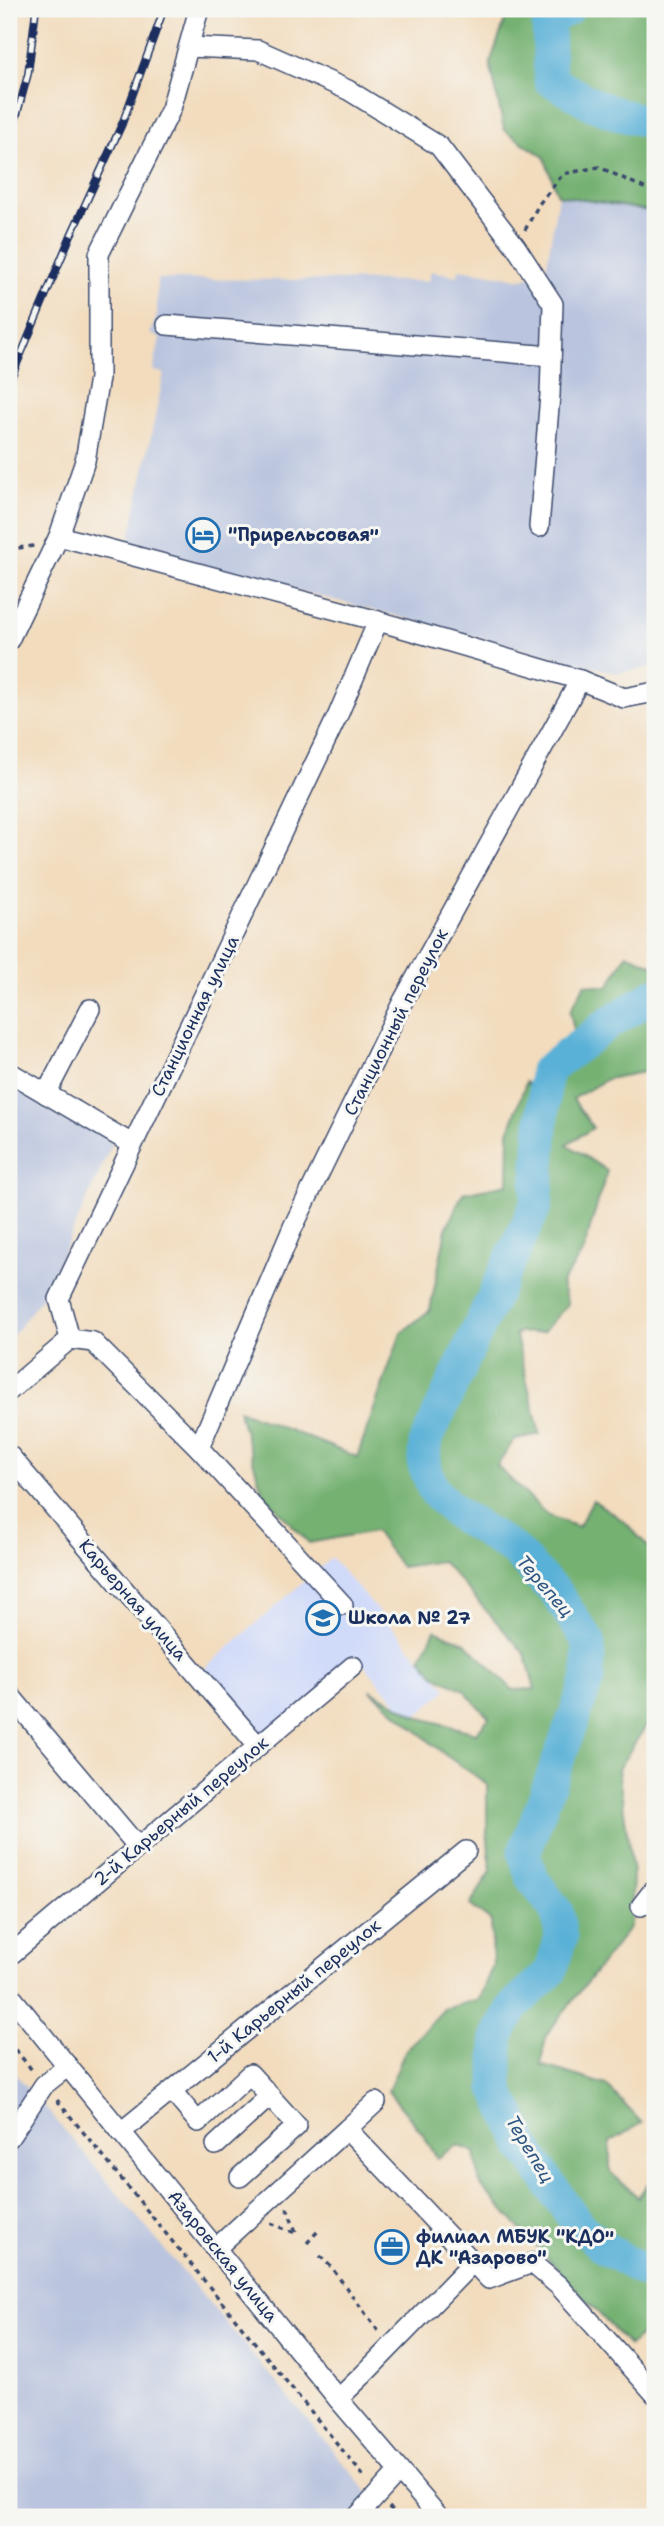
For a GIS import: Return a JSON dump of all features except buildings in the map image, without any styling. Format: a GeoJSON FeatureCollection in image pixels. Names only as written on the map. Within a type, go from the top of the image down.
{"type":"FeatureCollection","features":[{"type":"Feature","properties":{"kind":"street"},"geometry":{"type":"LineString","coordinates":[[9,640],[59,536],[85,461],[99,378],[99,254],[170,109],[199,9]]}},
{"type":"Feature","properties":{"kind":"street"},"geometry":{"type":"LineString","coordinates":[[189,47],[258,50],[348,90],[439,146],[516,247],[553,304],[550,395],[538,527]]}},
{"type":"Feature","properties":{"kind":"street"},"geometry":{"type":"LineString","coordinates":[[167,325],[551,356]]}},
{"type":"Feature","properties":{"kind":"street"},"geometry":{"type":"LineString","coordinates":[[59,536],[378,621],[580,680],[624,698],[655,692]]}},
{"type":"Feature","properties":{"kind":"street","name":"Станционная улица"},"geometry":{"type":"LineString","coordinates":[[70,1339],[60,1298],[131,1144],[193,1022],[321,751],[378,621]]}},
{"type":"Feature","properties":{"kind":"street","name":"Станционный переулок"},"geometry":{"type":"LineString","coordinates":[[199,1448],[293,1227],[403,1002],[580,680]]}},
{"type":"Feature","properties":{"kind":"street"},"geometry":{"type":"LineString","coordinates":[[46,1094],[90,1009]]}},
{"type":"Feature","properties":{"kind":"street"},"geometry":{"type":"LineString","coordinates":[[9,1072],[131,1144]]}},
{"type":"Feature","properties":{"kind":"street"},"geometry":{"type":"LineString","coordinates":[[9,1391],[70,1339],[93,1342],[199,1448],[343,1605]]}},
{"type":"Feature","properties":{"kind":"street","name":"Карьерная улица"},"geometry":{"type":"LineString","coordinates":[[9,1455],[258,1746]]}},
{"type":"Feature","properties":{"kind":"street","name":"2-й Карьерный переулок"},"geometry":{"type":"LineString","coordinates":[[9,1956],[353,1666]]}},
{"type":"Feature","properties":{"kind":"street"},"geometry":{"type":"LineString","coordinates":[[9,1694],[138,1847]]}},
{"type":"Feature","properties":{"kind":"street","name":"1-й Карьерный переулок"},"geometry":{"type":"LineString","coordinates":[[121,2132],[466,1852]]}},
{"type":"Feature","properties":{"kind":"street"},"geometry":{"type":"LineString","coordinates":[[641,1906],[655,1888]]}},
{"type":"Feature","properties":{"kind":"street","name":"Азаровская улица"},"geometry":{"type":"LineString","coordinates":[[9,1994],[338,2399],[439,2517]]}},
{"type":"Feature","properties":{"kind":"street"},"geometry":{"type":"LineString","coordinates":[[9,2138],[44,2085],[68,2066]]}},
{"type":"Feature","properties":{"kind":"street"},"geometry":{"type":"LineString","coordinates":[[172,2091],[198,2122],[250,2074],[297,2126],[240,2177]]}},
{"type":"Feature","properties":{"kind":"street"},"geometry":{"type":"LineString","coordinates":[[216,2145],[270,2096]]}},
{"type":"Feature","properties":{"kind":"street"},"geometry":{"type":"LineString","coordinates":[[216,2248],[376,2102]]}},
{"type":"Feature","properties":{"kind":"street"},"geometry":{"type":"LineString","coordinates":[[347,2129],[489,2279],[532,2263],[559,2286],[655,2394]]}},
{"type":"Feature","properties":{"kind":"street"},"geometry":{"type":"LineString","coordinates":[[338,2399],[473,2262]]}},
{"type":"Feature","properties":{"kind":"street"},"geometry":{"type":"LineString","coordinates":[[357,2517],[399,2471]]}},
{"type":"Feature","properties":{"kind":"path"},"geometry":{"type":"LineString","coordinates":[[516,247],[540,204],[563,174],[599,167],[655,193]]}},
{"type":"Feature","properties":{"kind":"path"},"geometry":{"type":"LineString","coordinates":[[9,2042],[378,2494]]}},
{"type":"Feature","properties":{"kind":"path"},"geometry":{"type":"LineString","coordinates":[[251,2216],[298,2234]]}},
{"type":"Feature","properties":{"kind":"path"},"geometry":{"type":"LineString","coordinates":[[307,2243],[318,2231]]}},
{"type":"Feature","properties":{"kind":"path"},"geometry":{"type":"LineString","coordinates":[[320,2256],[390,2348]]}},
{"type":"Feature","properties":{"kind":"shaded area"},"geometry":{"type":"Polygon","coordinates":[[[558,195],[655,212],[655,667],[617,673],[128,547],[164,373],[153,371],[160,338],[150,334],[157,315],[157,279],[428,281],[431,271],[458,276],[459,269],[523,279],[546,270],[558,195]]]}},
{"type":"Feature","properties":{"kind":"shaded area"},"geometry":{"type":"Polygon","coordinates":[[[9,1083],[102,1134],[112,1144],[45,1293],[9,1341],[9,1083]]]}},
{"type":"Feature","properties":{"kind":"shaded area","name":"Школа № 27"},"geometry":{"type":"Polygon","coordinates":[[[331,1558],[447,1689],[412,1720],[362,1663],[270,1744],[204,1669],[331,1558]]]}},
{"type":"Feature","properties":{"kind":"shaded area"},"geometry":{"type":"Polygon","coordinates":[[[9,2067],[50,2113],[389,2517],[9,2517],[9,2067]]]}},
{"type":"Feature","properties":{"kind":"green space"},"geometry":{"type":"Polygon","coordinates":[[[509,9],[655,9],[655,212],[558,195],[544,157],[504,130],[490,63],[509,9]]]}},
{"type":"Feature","properties":{"kind":"green space"},"geometry":{"type":"Polygon","coordinates":[[[627,954],[655,966],[655,1070],[607,1079],[573,1099],[593,1128],[567,1144],[607,1171],[583,1252],[561,1284],[568,1304],[543,1332],[515,1333],[540,1434],[514,1440],[497,1466],[547,1515],[578,1527],[593,1500],[625,1522],[655,1554],[655,1712],[618,1769],[633,1873],[631,1926],[546,2035],[541,2065],[606,2085],[642,2123],[610,2142],[610,2172],[638,2197],[655,2175],[655,2325],[629,2346],[480,2185],[475,2152],[458,2145],[437,2158],[423,2134],[388,2091],[405,2051],[444,2009],[479,1999],[493,1965],[491,1921],[470,1905],[491,1871],[487,1831],[487,1784],[444,1754],[370,1690],[421,1718],[476,1733],[489,1718],[463,1689],[434,1675],[421,1658],[435,1630],[466,1643],[513,1690],[535,1689],[525,1654],[442,1561],[401,1567],[375,1531],[309,1543],[263,1494],[238,1410],[357,1457],[401,1333],[430,1310],[446,1229],[463,1193],[508,1184],[509,1131],[526,1082],[552,1108],[558,1078],[580,1061],[570,1011],[585,984],[608,987],[627,954]]]}},
{"type":"Feature","properties":{"kind":"waterway","name":"Терепец"},"geometry":{"type":"LineString","coordinates":[[568,9],[548,20],[550,80],[594,105],[655,123]]}},
{"type":"Feature","properties":{"kind":"waterway","name":"Терепец"},"geometry":{"type":"LineString","coordinates":[[655,994],[609,1023],[546,1071],[536,1205],[425,1443],[424,1465],[434,1491],[456,1513],[514,1550],[556,1593],[589,1642],[588,1679],[524,1853],[532,1878],[557,1912],[561,1937],[551,1971],[515,2005],[497,2037],[497,2089],[525,2148],[579,2226],[602,2246],[643,2271],[655,2275]]}},
{"type":"Feature","properties":{"kind":"railway"},"geometry":{"type":"LineString","coordinates":[[9,44],[15,9]]}},
{"type":"Feature","properties":{"kind":"railway"},"geometry":{"type":"LineString","coordinates":[[9,144],[28,74],[36,9]]}},
{"type":"Feature","properties":{"kind":"railway"},"geometry":{"type":"LineString","coordinates":[[9,383],[71,235],[122,124],[164,9]]}},
{"type":"Feature","properties":{"kind":"place","name":"\"Прирельсовая\""},"geometry":{"type":"Point","coordinates":[203,535]}},
{"type":"Feature","properties":{"kind":"place","name":"Школа № 27"},"geometry":{"type":"Point","coordinates":[323,1618]}},
{"type":"Feature","properties":{"kind":"place","name":"филиал МБУК \"КДО\" ДК \"Азарово\""},"geometry":{"type":"Point","coordinates":[392,2247]}}]}
